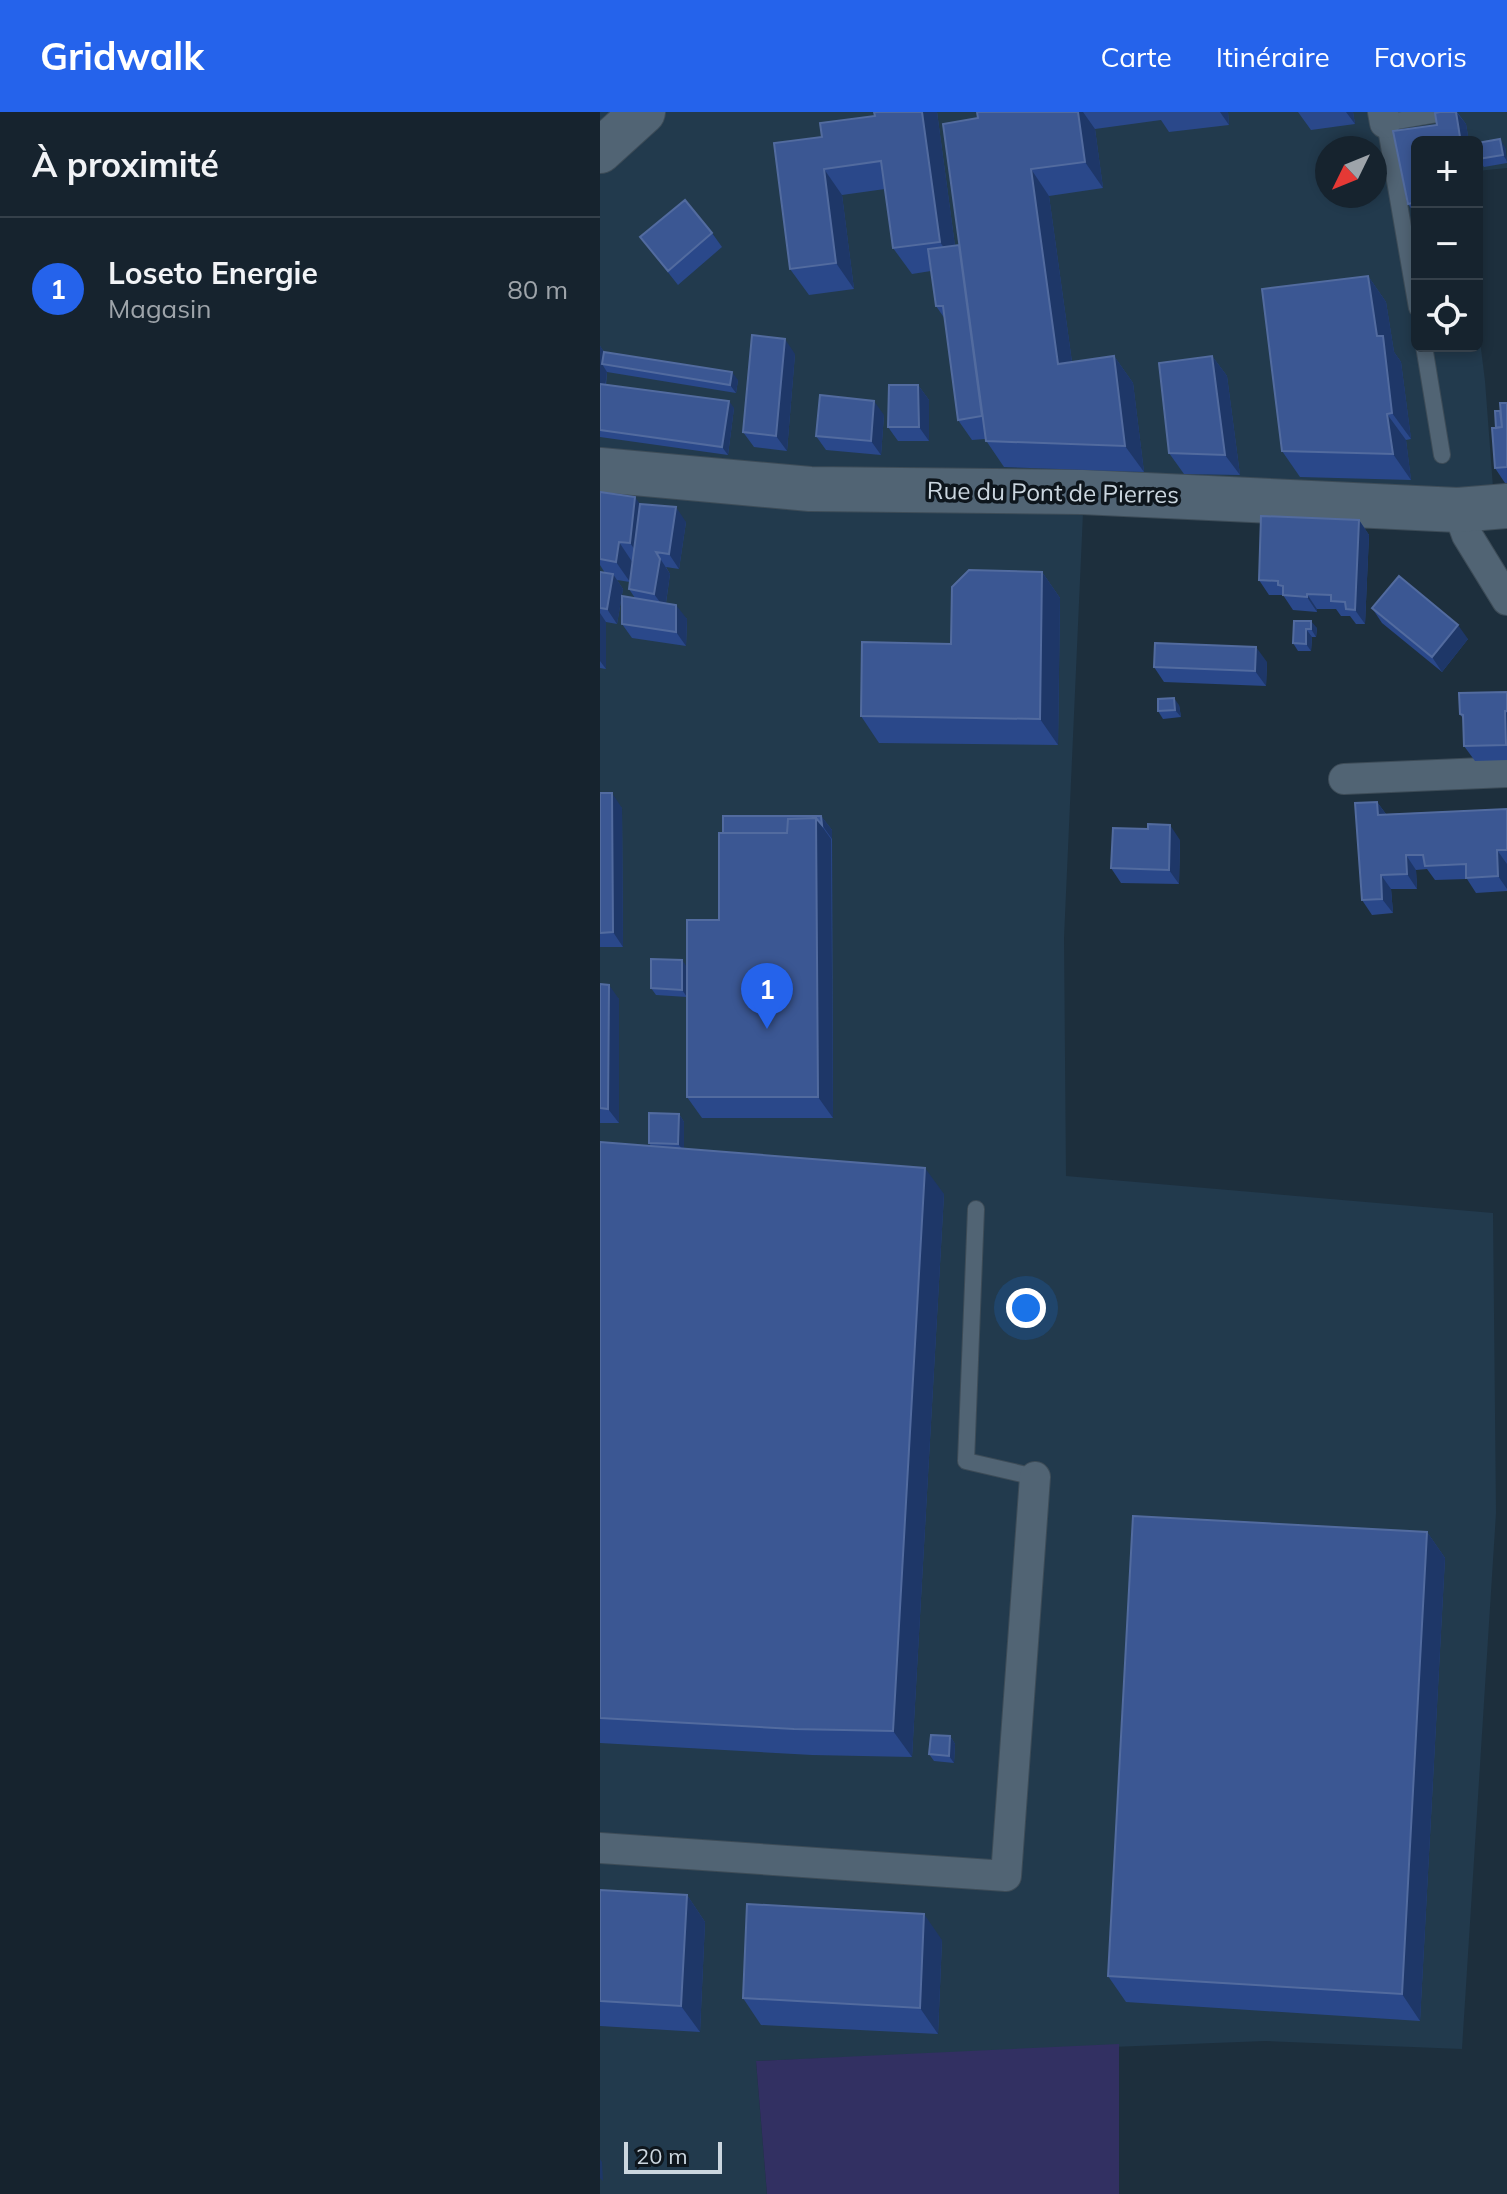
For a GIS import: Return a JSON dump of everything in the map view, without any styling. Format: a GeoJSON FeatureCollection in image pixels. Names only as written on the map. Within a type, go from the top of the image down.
{"type":"FeatureCollection","features":[{"type":"Feature","properties":{"kind":"street"},"geometry":{"type":"LineString","coordinates":[[600,151],[643,112]]}},
{"type":"Feature","properties":{"kind":"street","name":"Rue du Pont de Pierres"},"geometry":{"type":"LineString","coordinates":[[600,470],[810,489],[1082,492],[1458,510],[1507,506]]}},
{"type":"Feature","properties":{"kind":"street"},"geometry":{"type":"LineString","coordinates":[[1458,510],[1467,535],[1507,600]]}},
{"type":"Feature","properties":{"kind":"street"},"geometry":{"type":"LineString","coordinates":[[1344,779],[1507,772]]}},
{"type":"Feature","properties":{"kind":"street"},"geometry":{"type":"LineString","coordinates":[[600,1848],[1006,1876],[1035,1477]]}},
{"type":"Feature","properties":{"kind":"lane"},"geometry":{"type":"LineString","coordinates":[[1412,280],[1384,118],[1448,112]]}},
{"type":"Feature","properties":{"kind":"lane"},"geometry":{"type":"LineString","coordinates":[[1425,352],[1442,455]]}},
{"type":"Feature","properties":{"kind":"lane"},"geometry":{"type":"LineString","coordinates":[[976,1209],[966,1461],[1035,1477]]}},
{"type":"Feature","properties":{"kind":"shaded area"},"geometry":{"type":"Polygon","coordinates":[[[600,112],[1507,112],[1507,168],[1483,170],[1483,136],[1411,136],[1411,352],[1481,352],[1493,487],[1083,513],[1064,938],[1066,1176],[1493,1213],[1496,1513],[1462,2049],[1265,2041],[756,2061],[767,2194],[600,2194],[600,112]]]}},
{"type":"Feature","properties":{"kind":"shaded area"},"geometry":{"type":"Polygon","coordinates":[[[1119,2044],[1119,2194],[767,2194],[756,2061],[1119,2044]]]}},
{"type":"Feature","properties":{"kind":"building"},"geometry":{"type":"Polygon","coordinates":[[[874,112],[922,112],[940,242],[893,248],[881,161],[824,169],[836,263],[790,269],[774,143],[822,137],[820,123],[875,116],[874,112]]]}},
{"type":"Feature","properties":{"kind":"building"},"geometry":{"type":"Polygon","coordinates":[[[977,112],[1078,112],[1085,162],[1031,169],[1058,364],[1114,356],[1125,446],[986,441],[943,124],[978,118],[977,112]]]}},
{"type":"Feature","properties":{"kind":"building"},"geometry":{"type":"Polygon","coordinates":[[[1456,112],[1460,136],[1411,136],[1411,203],[1408,204],[1393,131],[1437,125],[1435,113],[1456,112]]]}},
{"type":"Feature","properties":{"kind":"building"},"geometry":{"type":"Polygon","coordinates":[[[1500,139],[1503,155],[1483,158],[1483,142],[1500,139]]]}},
{"type":"Feature","properties":{"kind":"building"},"geometry":{"type":"Polygon","coordinates":[[[685,200],[712,233],[668,271],[640,237],[685,200]]]}},
{"type":"Feature","properties":{"kind":"building"},"geometry":{"type":"Polygon","coordinates":[[[959,245],[982,416],[958,420],[943,306],[936,306],[928,249],[959,245]]]}},
{"type":"Feature","properties":{"kind":"building"},"geometry":{"type":"Polygon","coordinates":[[[1368,276],[1377,336],[1383,336],[1392,413],[1387,414],[1393,454],[1282,451],[1262,289],[1368,276]]]}},
{"type":"Feature","properties":{"kind":"building"},"geometry":{"type":"Polygon","coordinates":[[[752,335],[785,339],[776,436],[743,432],[752,335]]]}},
{"type":"Feature","properties":{"kind":"building"},"geometry":{"type":"Polygon","coordinates":[[[604,352],[732,372],[730,385],[602,364],[604,352]]]}},
{"type":"Feature","properties":{"kind":"building"},"geometry":{"type":"Polygon","coordinates":[[[1212,356],[1225,455],[1169,453],[1159,363],[1212,356]]]}},
{"type":"Feature","properties":{"kind":"building"},"geometry":{"type":"Polygon","coordinates":[[[600,384],[729,401],[722,447],[600,430],[600,384]]]}},
{"type":"Feature","properties":{"kind":"building"},"geometry":{"type":"Polygon","coordinates":[[[889,385],[918,385],[919,427],[888,427],[889,385]]]}},
{"type":"Feature","properties":{"kind":"building"},"geometry":{"type":"Polygon","coordinates":[[[820,395],[874,401],[871,441],[816,436],[820,395]]]}},
{"type":"Feature","properties":{"kind":"building"},"geometry":{"type":"Polygon","coordinates":[[[1500,403],[1507,403],[1507,467],[1495,468],[1492,428],[1502,427],[1500,403]]]}},
{"type":"Feature","properties":{"kind":"building"},"geometry":{"type":"Polygon","coordinates":[[[1495,411],[1500,411],[1502,427],[1496,428],[1495,411]]]}},
{"type":"Feature","properties":{"kind":"building"},"geometry":{"type":"Polygon","coordinates":[[[600,492],[635,497],[630,543],[619,542],[616,562],[600,559],[600,492]]]}},
{"type":"Feature","properties":{"kind":"building"},"geometry":{"type":"Polygon","coordinates":[[[640,504],[676,507],[669,554],[656,552],[660,559],[654,594],[629,589],[640,504]]]}},
{"type":"Feature","properties":{"kind":"building"},"geometry":{"type":"Polygon","coordinates":[[[1261,516],[1359,520],[1355,610],[1346,609],[1345,602],[1331,601],[1331,595],[1283,595],[1283,586],[1278,585],[1278,581],[1259,580],[1261,516]]]}},
{"type":"Feature","properties":{"kind":"building"},"geometry":{"type":"Polygon","coordinates":[[[969,570],[1042,572],[1040,719],[861,716],[862,642],[951,644],[952,587],[969,570]]]}},
{"type":"Feature","properties":{"kind":"building"},"geometry":{"type":"Polygon","coordinates":[[[600,572],[613,574],[607,609],[600,608],[600,572]]]}},
{"type":"Feature","properties":{"kind":"building"},"geometry":{"type":"Polygon","coordinates":[[[1399,576],[1458,625],[1432,657],[1372,608],[1399,576]]]}},
{"type":"Feature","properties":{"kind":"building"},"geometry":{"type":"Polygon","coordinates":[[[622,596],[676,605],[676,632],[622,624],[622,596]]]}},
{"type":"Feature","properties":{"kind":"building"},"geometry":{"type":"Polygon","coordinates":[[[1294,621],[1311,621],[1311,629],[1306,629],[1306,644],[1293,643],[1294,621]]]}},
{"type":"Feature","properties":{"kind":"building"},"geometry":{"type":"Polygon","coordinates":[[[1155,643],[1256,647],[1255,671],[1154,667],[1155,643]]]}},
{"type":"Feature","properties":{"kind":"building"},"geometry":{"type":"Polygon","coordinates":[[[1507,692],[1506,745],[1464,746],[1459,693],[1507,692]]]}},
{"type":"Feature","properties":{"kind":"building"},"geometry":{"type":"Polygon","coordinates":[[[1174,698],[1175,710],[1158,711],[1158,699],[1174,698]]]}},
{"type":"Feature","properties":{"kind":"building"},"geometry":{"type":"Polygon","coordinates":[[[600,793],[612,793],[613,932],[600,933],[600,793]]]}},
{"type":"Feature","properties":{"kind":"building"},"geometry":{"type":"Polygon","coordinates":[[[1377,802],[1378,815],[1507,809],[1507,850],[1497,850],[1498,876],[1466,878],[1466,864],[1425,866],[1423,855],[1406,855],[1407,874],[1381,875],[1382,899],[1362,900],[1355,803],[1377,802]]]}},
{"type":"Feature","properties":{"kind":"building"},"geometry":{"type":"Polygon","coordinates":[[[723,816],[821,816],[822,825],[816,818],[788,819],[787,833],[723,833],[723,816]]]}},
{"type":"Feature","properties":{"kind":"building"},"geometry":{"type":"Polygon","coordinates":[[[816,818],[818,1097],[687,1097],[687,920],[719,920],[719,833],[787,833],[788,819],[816,818]]]}},
{"type":"Feature","properties":{"kind":"building"},"geometry":{"type":"Polygon","coordinates":[[[1148,824],[1170,825],[1169,870],[1111,868],[1113,828],[1148,829],[1148,824]]]}},
{"type":"Feature","properties":{"kind":"building"},"geometry":{"type":"Polygon","coordinates":[[[651,959],[682,960],[682,990],[651,988],[651,959]]]}},
{"type":"Feature","properties":{"kind":"building"},"geometry":{"type":"Polygon","coordinates":[[[600,984],[609,985],[608,1109],[600,1108],[600,984]]]}},
{"type":"Feature","properties":{"kind":"building"},"geometry":{"type":"Polygon","coordinates":[[[649,1113],[679,1114],[678,1144],[649,1143],[649,1113]]]}},
{"type":"Feature","properties":{"kind":"building"},"geometry":{"type":"Polygon","coordinates":[[[600,1142],[925,1168],[893,1731],[600,1718],[600,1142]]]}},
{"type":"Feature","properties":{"kind":"building"},"geometry":{"type":"Polygon","coordinates":[[[1133,1516],[1427,1532],[1402,1994],[1108,1976],[1133,1516]]]}},
{"type":"Feature","properties":{"kind":"building"},"geometry":{"type":"Polygon","coordinates":[[[931,1735],[950,1736],[949,1756],[929,1754],[931,1735]]]}},
{"type":"Feature","properties":{"kind":"building"},"geometry":{"type":"Polygon","coordinates":[[[600,1890],[687,1895],[681,2006],[600,2001],[600,1890]]]}},
{"type":"Feature","properties":{"kind":"building"},"geometry":{"type":"Polygon","coordinates":[[[747,1904],[924,1914],[920,2008],[743,1998],[747,1904]]]}},
{"type":"Feature","properties":{"kind":"place","name":"Loseto Energie"},"geometry":{"type":"Point","coordinates":[767,1029]}}]}
